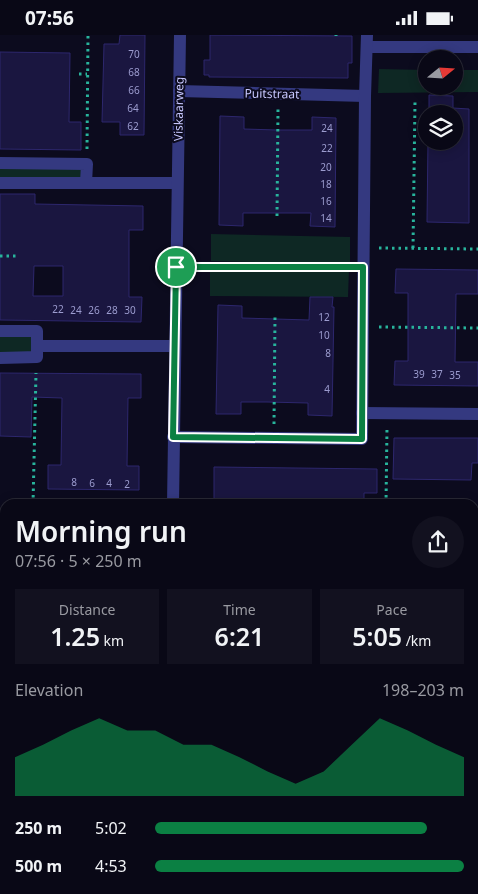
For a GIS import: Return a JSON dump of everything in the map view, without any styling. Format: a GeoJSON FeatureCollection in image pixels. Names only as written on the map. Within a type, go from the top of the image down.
{"type":"FeatureCollection","features":[{"type":"Feature","properties":{"kind":"street","name":"Viskaarweg"},"geometry":{"type":"LineString","coordinates":[[173,499],[180,35]]}},
{"type":"Feature","properties":{"kind":"street"},"geometry":{"type":"LineString","coordinates":[[173,437],[362,439],[364,96],[367,41],[478,47]]}},
{"type":"Feature","properties":{"kind":"street","name":"Puitstraat"},"geometry":{"type":"LineString","coordinates":[[180,91],[364,96]]}},
{"type":"Feature","properties":{"kind":"street"},"geometry":{"type":"LineString","coordinates":[[0,163],[87,164],[86,183]]}},
{"type":"Feature","properties":{"kind":"street"},"geometry":{"type":"LineString","coordinates":[[0,183],[177,183]]}},
{"type":"Feature","properties":{"kind":"street"},"geometry":{"type":"LineString","coordinates":[[0,331],[37,331],[37,352]]}},
{"type":"Feature","properties":{"kind":"street"},"geometry":{"type":"LineString","coordinates":[[0,357],[37,352],[175,346]]}},
{"type":"Feature","properties":{"kind":"street"},"geometry":{"type":"LineString","coordinates":[[362,413],[478,414]]}},
{"type":"Feature","properties":{"kind":"path"},"geometry":{"type":"LineString","coordinates":[[87,164],[88,35]]}},
{"type":"Feature","properties":{"kind":"path"},"geometry":{"type":"LineString","coordinates":[[79,74],[87,74]]}},
{"type":"Feature","properties":{"kind":"path"},"geometry":{"type":"LineString","coordinates":[[277,216],[279,94]]}},
{"type":"Feature","properties":{"kind":"path"},"geometry":{"type":"LineString","coordinates":[[413,249],[415,102]]}},
{"type":"Feature","properties":{"kind":"path"},"geometry":{"type":"LineString","coordinates":[[364,248],[478,249]]}},
{"type":"Feature","properties":{"kind":"path"},"geometry":{"type":"LineString","coordinates":[[0,256],[18,256]]}},
{"type":"Feature","properties":{"kind":"path"},"geometry":{"type":"LineString","coordinates":[[176,267],[363,267]]}},
{"type":"Feature","properties":{"kind":"path"},"geometry":{"type":"LineString","coordinates":[[274,438],[275,317]]}},
{"type":"Feature","properties":{"kind":"path"},"geometry":{"type":"LineString","coordinates":[[363,327],[478,328]]}},
{"type":"Feature","properties":{"kind":"path"},"geometry":{"type":"LineString","coordinates":[[33,499],[37,352]]}},
{"type":"Feature","properties":{"kind":"path"},"geometry":{"type":"LineString","coordinates":[[386,499],[387,413]]}},
{"type":"Feature","properties":{"kind":"green space"},"geometry":{"type":"Polygon","coordinates":[[[379,69],[418,70],[418,93],[378,93],[379,69]]]}},
{"type":"Feature","properties":{"kind":"green space"},"geometry":{"type":"Polygon","coordinates":[[[463,70],[478,70],[478,92],[463,92],[463,70]]]}},
{"type":"Feature","properties":{"kind":"green space"},"geometry":{"type":"Polygon","coordinates":[[[0,168],[83,169],[82,180],[0,179],[0,168]]]}},
{"type":"Feature","properties":{"kind":"green space"},"geometry":{"type":"Polygon","coordinates":[[[211,234],[350,237],[350,264],[211,261],[211,234]]]}},
{"type":"Feature","properties":{"kind":"green space"},"geometry":{"type":"Polygon","coordinates":[[[210,269],[349,269],[348,297],[210,296],[210,269]]]}},
{"type":"Feature","properties":{"kind":"green space"},"geometry":{"type":"Polygon","coordinates":[[[0,337],[34,337],[34,355],[0,355],[0,337]]]}},
{"type":"Feature","properties":{"kind":"building"},"geometry":{"type":"Polygon","coordinates":[[[120,35],[145,35],[144,135],[120,135],[120,122],[102,122],[104,44],[119,44],[120,35]]]}},
{"type":"Feature","properties":{"kind":"building"},"geometry":{"type":"Polygon","coordinates":[[[210,35],[352,36],[352,63],[348,63],[348,78],[209,77],[209,75],[204,75],[204,60],[210,60],[210,35]]]}},
{"type":"Feature","properties":{"kind":"building"},"geometry":{"type":"Polygon","coordinates":[[[0,52],[70,53],[69,122],[81,122],[81,150],[0,149],[0,52]]]}},
{"type":"Feature","properties":{"kind":"building"},"geometry":{"type":"Polygon","coordinates":[[[429,95],[453,96],[453,105],[429,105],[429,95]]]}},
{"type":"Feature","properties":{"kind":"building"},"geometry":{"type":"Polygon","coordinates":[[[463,109],[469,109],[469,223],[427,222],[428,150],[463,150],[463,109]]]}},
{"type":"Feature","properties":{"kind":"building"},"geometry":{"type":"Polygon","coordinates":[[[220,116],[244,117],[244,129],[277,130],[312,130],[312,117],[336,118],[335,227],[310,226],[311,213],[243,213],[243,226],[219,225],[220,116]]]}},
{"type":"Feature","properties":{"kind":"building"},"geometry":{"type":"Polygon","coordinates":[[[0,194],[35,194],[35,204],[143,206],[143,230],[129,230],[129,297],[142,297],[141,322],[0,320],[0,194]],[[34,266],[33,296],[63,296],[63,266],[34,266]]]}},
{"type":"Feature","properties":{"kind":"building"},"geometry":{"type":"Polygon","coordinates":[[[396,269],[478,270],[478,294],[456,294],[455,362],[478,362],[478,386],[394,385],[395,361],[408,361],[408,293],[395,293],[396,269]]]}},
{"type":"Feature","properties":{"kind":"building"},"geometry":{"type":"Polygon","coordinates":[[[310,297],[333,297],[332,416],[308,415],[308,403],[267,402],[241,402],[241,414],[216,414],[218,305],[242,306],[242,318],[309,320],[310,297]]]}},
{"type":"Feature","properties":{"kind":"building"},"geometry":{"type":"Polygon","coordinates":[[[0,373],[141,374],[141,398],[128,398],[127,466],[139,466],[139,490],[48,489],[48,465],[61,465],[62,398],[32,397],[31,437],[0,436],[0,373]]]}},
{"type":"Feature","properties":{"kind":"building"},"geometry":{"type":"Polygon","coordinates":[[[394,438],[478,438],[478,463],[472,463],[471,480],[393,479],[394,438]]]}},
{"type":"Feature","properties":{"kind":"building"},"geometry":{"type":"Polygon","coordinates":[[[214,467],[377,469],[377,493],[364,493],[364,499],[214,499],[214,467]]]}},
{"type":"Feature","properties":{"kind":"route"},"geometry":{"type":"LineString","coordinates":[[176,267],[363,267],[362,439],[173,437],[176,267]]}}]}
